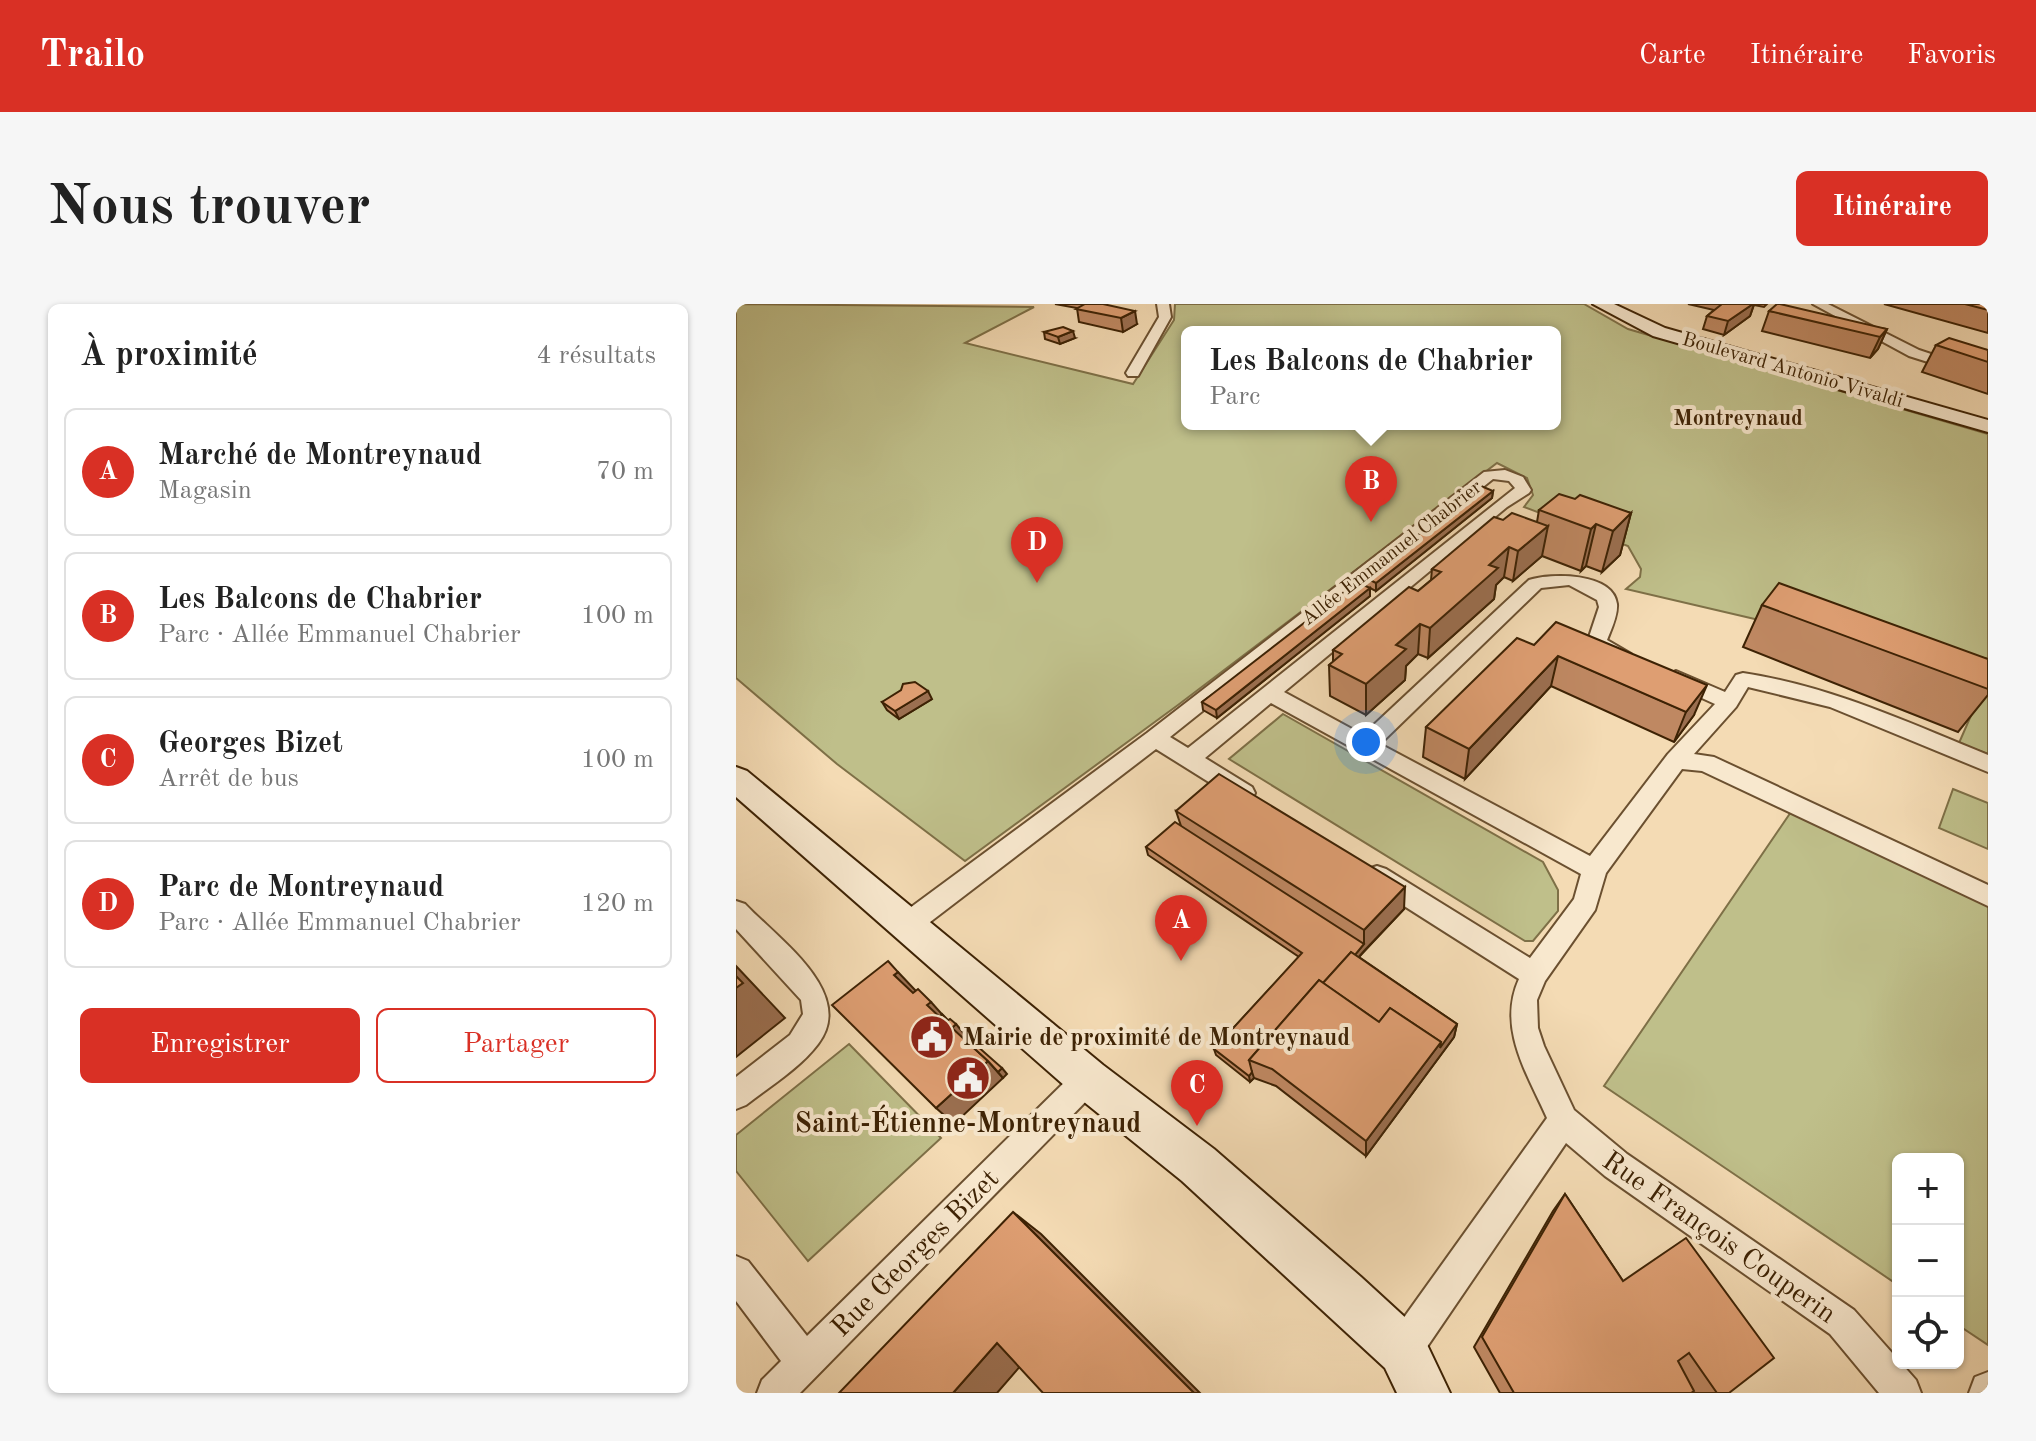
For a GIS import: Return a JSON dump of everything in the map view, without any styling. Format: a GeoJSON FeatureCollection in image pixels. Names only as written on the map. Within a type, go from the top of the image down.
{"type":"FeatureCollection","features":[{"type":"Feature","properties":{"kind":"street"},"geometry":{"type":"LineString","coordinates":[[1133,373],[1165,317],[1163,304]]}},
{"type":"Feature","properties":{"kind":"street","name":"Boulevard Antonio Vivaldi"},"geometry":{"type":"LineString","coordinates":[[1601,304],[1659,332],[1988,426]]}},
{"type":"Feature","properties":{"kind":"street"},"geometry":{"type":"LineString","coordinates":[[1819,304],[1914,353],[1988,377]]}},
{"type":"Feature","properties":{"kind":"street","name":"Allée Emmanuel Chabrier"},"geometry":{"type":"LineString","coordinates":[[1155,738],[1489,475],[1516,478],[1523,490],[1520,495],[1501,504],[1189,759]]}},
{"type":"Feature","properties":{"kind":"street"},"geometry":{"type":"LineString","coordinates":[[1365,746],[1535,584],[1545,580],[1559,577],[1579,582],[1606,598],[1608,607],[1597,643],[1637,661]]}},
{"type":"Feature","properties":{"kind":"street"},"geometry":{"type":"LineString","coordinates":[[1663,673],[1729,702]]}},
{"type":"Feature","properties":{"kind":"street"},"geometry":{"type":"LineString","coordinates":[[1403,1350],[1563,1121],[1524,1028],[1523,1000],[1534,974],[1586,903],[1594,870],[1676,760],[1729,702],[1743,680],[1781,684],[1988,764]]}},
{"type":"Feature","properties":{"kind":"street"},"geometry":{"type":"LineString","coordinates":[[1269,693],[1594,870]]}},
{"type":"Feature","properties":{"kind":"street"},"geometry":{"type":"LineString","coordinates":[[908,924],[1155,738],[1270,809]]}},
{"type":"Feature","properties":{"kind":"street"},"geometry":{"type":"LineString","coordinates":[[1676,760],[1706,763],[1988,896]]}},
{"type":"Feature","properties":{"kind":"street"},"geometry":{"type":"LineString","coordinates":[[736,779],[1088,1079],[1198,1165],[1403,1350],[1424,1393]]}},
{"type":"Feature","properties":{"kind":"street"},"geometry":{"type":"LineString","coordinates":[[1351,860],[1534,974]]}},
{"type":"Feature","properties":{"kind":"street"},"geometry":{"type":"LineString","coordinates":[[736,912],[813,994],[817,1010],[815,1025],[801,1041],[736,1095]]}},
{"type":"Feature","properties":{"kind":"street","name":"Rue Georges Bizet"},"geometry":{"type":"LineString","coordinates":[[775,1393],[1088,1079]]}},
{"type":"Feature","properties":{"kind":"street","name":"Rue François Couperin"},"geometry":{"type":"LineString","coordinates":[[1563,1121],[1616,1165],[1842,1322],[1903,1393]]}},
{"type":"Feature","properties":{"kind":"street"},"geometry":{"type":"LineString","coordinates":[[736,1273],[805,1363]]}},
{"type":"Feature","properties":{"kind":"green space"},"geometry":{"type":"Polygon","coordinates":[[[736,304],[1034,307],[965,343],[1133,384],[1174,320],[1175,304],[1584,304],[1628,329],[1988,434],[1988,754],[1959,743],[1976,704],[1759,620],[1626,589],[1640,577],[1641,569],[1628,546],[1524,507],[1533,495],[1527,478],[1497,463],[1178,705],[965,861],[837,764],[736,678],[736,304]]]}},
{"type":"Feature","properties":{"kind":"green space"},"geometry":{"type":"Polygon","coordinates":[[[1283,714],[1543,862],[1558,890],[1558,911],[1533,941],[1525,941],[1229,759],[1283,714]]]}},
{"type":"Feature","properties":{"kind":"green space"},"geometry":{"type":"Polygon","coordinates":[[[1953,789],[1988,803],[1988,849],[1939,828],[1953,789]]]}},
{"type":"Feature","properties":{"kind":"green space"},"geometry":{"type":"Polygon","coordinates":[[[1793,809],[1988,902],[1988,1345],[1964,1329],[1964,1153],[1892,1153],[1892,1281],[1604,1086],[1793,809]]]}},
{"type":"Feature","properties":{"kind":"green space"},"geometry":{"type":"Polygon","coordinates":[[[849,1044],[941,1138],[808,1261],[736,1171],[736,1135],[849,1044]]]}},
{"type":"Feature","properties":{"kind":"building"},"geometry":{"type":"Polygon","coordinates":[[[1085,304],[1103,304],[1135,311],[1121,318],[1076,309],[1085,304]]]}},
{"type":"Feature","properties":{"kind":"building"},"geometry":{"type":"Polygon","coordinates":[[[1722,304],[1753,304],[1728,321],[1707,316],[1722,304]]]}},
{"type":"Feature","properties":{"kind":"building"},"geometry":{"type":"Polygon","coordinates":[[[1777,304],[1887,329],[1880,337],[1769,311],[1777,304]]]}},
{"type":"Feature","properties":{"kind":"building"},"geometry":{"type":"Polygon","coordinates":[[[1965,304],[1988,304],[1988,310],[1965,304]]]}},
{"type":"Feature","properties":{"kind":"building"},"geometry":{"type":"Polygon","coordinates":[[[1063,327],[1073,331],[1058,337],[1044,332],[1063,327]]]}},
{"type":"Feature","properties":{"kind":"building"},"geometry":{"type":"Polygon","coordinates":[[[1949,338],[1988,350],[1988,362],[1936,345],[1949,338]]]}},
{"type":"Feature","properties":{"kind":"building"},"geometry":{"type":"Polygon","coordinates":[[[1481,486],[1493,491],[1376,583],[1364,577],[1481,486]]]}},
{"type":"Feature","properties":{"kind":"building"},"geometry":{"type":"Polygon","coordinates":[[[1559,494],[1575,499],[1580,495],[1631,513],[1613,531],[1596,524],[1591,529],[1539,510],[1559,494]]]}},
{"type":"Feature","properties":{"kind":"building"},"geometry":{"type":"Polygon","coordinates":[[[1512,513],[1548,526],[1518,551],[1509,547],[1489,565],[1498,568],[1430,628],[1420,624],[1396,645],[1406,649],[1366,684],[1329,665],[1342,654],[1333,650],[1409,587],[1418,591],[1441,572],[1432,569],[1494,517],[1503,520],[1512,513]]]}},
{"type":"Feature","properties":{"kind":"building"},"geometry":{"type":"Polygon","coordinates":[[[1357,582],[1370,588],[1216,710],[1202,702],[1357,582]]]}},
{"type":"Feature","properties":{"kind":"building"},"geometry":{"type":"Polygon","coordinates":[[[1779,583],[1988,659],[1988,689],[1762,605],[1779,583]]]}},
{"type":"Feature","properties":{"kind":"building"},"geometry":{"type":"Polygon","coordinates":[[[1556,622],[1707,685],[1686,712],[1558,656],[1469,749],[1426,727],[1517,638],[1534,645],[1556,622]]]}},
{"type":"Feature","properties":{"kind":"building"},"geometry":{"type":"Polygon","coordinates":[[[915,682],[928,691],[895,711],[882,702],[901,690],[903,684],[915,682]]]}},
{"type":"Feature","properties":{"kind":"building"},"geometry":{"type":"Polygon","coordinates":[[[1219,774],[1405,887],[1364,930],[1176,811],[1219,774]]]}},
{"type":"Feature","properties":{"kind":"building"},"geometry":{"type":"Polygon","coordinates":[[[1175,822],[1364,944],[1355,955],[1351,952],[1323,983],[1319,980],[1249,1060],[1252,1072],[1249,1076],[1214,1049],[1302,953],[1146,847],[1175,822]]]}},
{"type":"Feature","properties":{"kind":"building"},"geometry":{"type":"Polygon","coordinates":[[[1351,952],[1457,1024],[1440,1048],[1441,1042],[1390,1008],[1379,1022],[1323,983],[1351,952]]]}},
{"type":"Feature","properties":{"kind":"building"},"geometry":{"type":"Polygon","coordinates":[[[888,961],[898,972],[894,975],[913,993],[918,989],[931,1002],[927,1005],[945,1022],[950,1019],[956,1024],[952,1028],[988,1061],[936,1108],[832,1005],[888,961]]]}},
{"type":"Feature","properties":{"kind":"building"},"geometry":{"type":"Polygon","coordinates":[[[736,976],[743,983],[736,988],[736,976]]]}},
{"type":"Feature","properties":{"kind":"building"},"geometry":{"type":"Polygon","coordinates":[[[1319,980],[1379,1022],[1390,1008],[1441,1042],[1366,1141],[1272,1069],[1249,1060],[1319,980]]]}},
{"type":"Feature","properties":{"kind":"building"},"geometry":{"type":"Polygon","coordinates":[[[967,1037],[1002,1068],[998,1072],[964,1039],[967,1037]]]}},
{"type":"Feature","properties":{"kind":"building"},"geometry":{"type":"Polygon","coordinates":[[[1565,1194],[1623,1281],[1686,1238],[1774,1358],[1729,1393],[1717,1393],[1689,1353],[1678,1361],[1694,1391],[1691,1393],[1514,1393],[1482,1337],[1565,1194]]]}},
{"type":"Feature","properties":{"kind":"building"},"geometry":{"type":"Polygon","coordinates":[[[1013,1212],[1194,1393],[1043,1393],[997,1343],[953,1393],[839,1393],[1013,1212]]]}},
{"type":"Feature","properties":{"kind":"place","name":"Les Balcons de Chabrier"},"geometry":{"type":"Point","coordinates":[1371,522]}},
{"type":"Feature","properties":{"kind":"place","name":"Parc de Montreynaud"},"geometry":{"type":"Point","coordinates":[1037,583]}},
{"type":"Feature","properties":{"kind":"place","name":"Marché de Montreynaud"},"geometry":{"type":"Point","coordinates":[1181,961]}},
{"type":"Feature","properties":{"kind":"place","name":"Mairie de proximité de Montreynaud"},"geometry":{"type":"Point","coordinates":[932,1037]}},
{"type":"Feature","properties":{"kind":"place","name":"Saint-Étienne-Montreynaud"},"geometry":{"type":"Point","coordinates":[968,1078]}},
{"type":"Feature","properties":{"kind":"place","name":"Georges Bizet"},"geometry":{"type":"Point","coordinates":[1197,1126]}},
{"type":"Feature","properties":{"kind":"district","name":"Montreynaud"},"geometry":{"type":"Point","coordinates":[1738,417]}}]}
